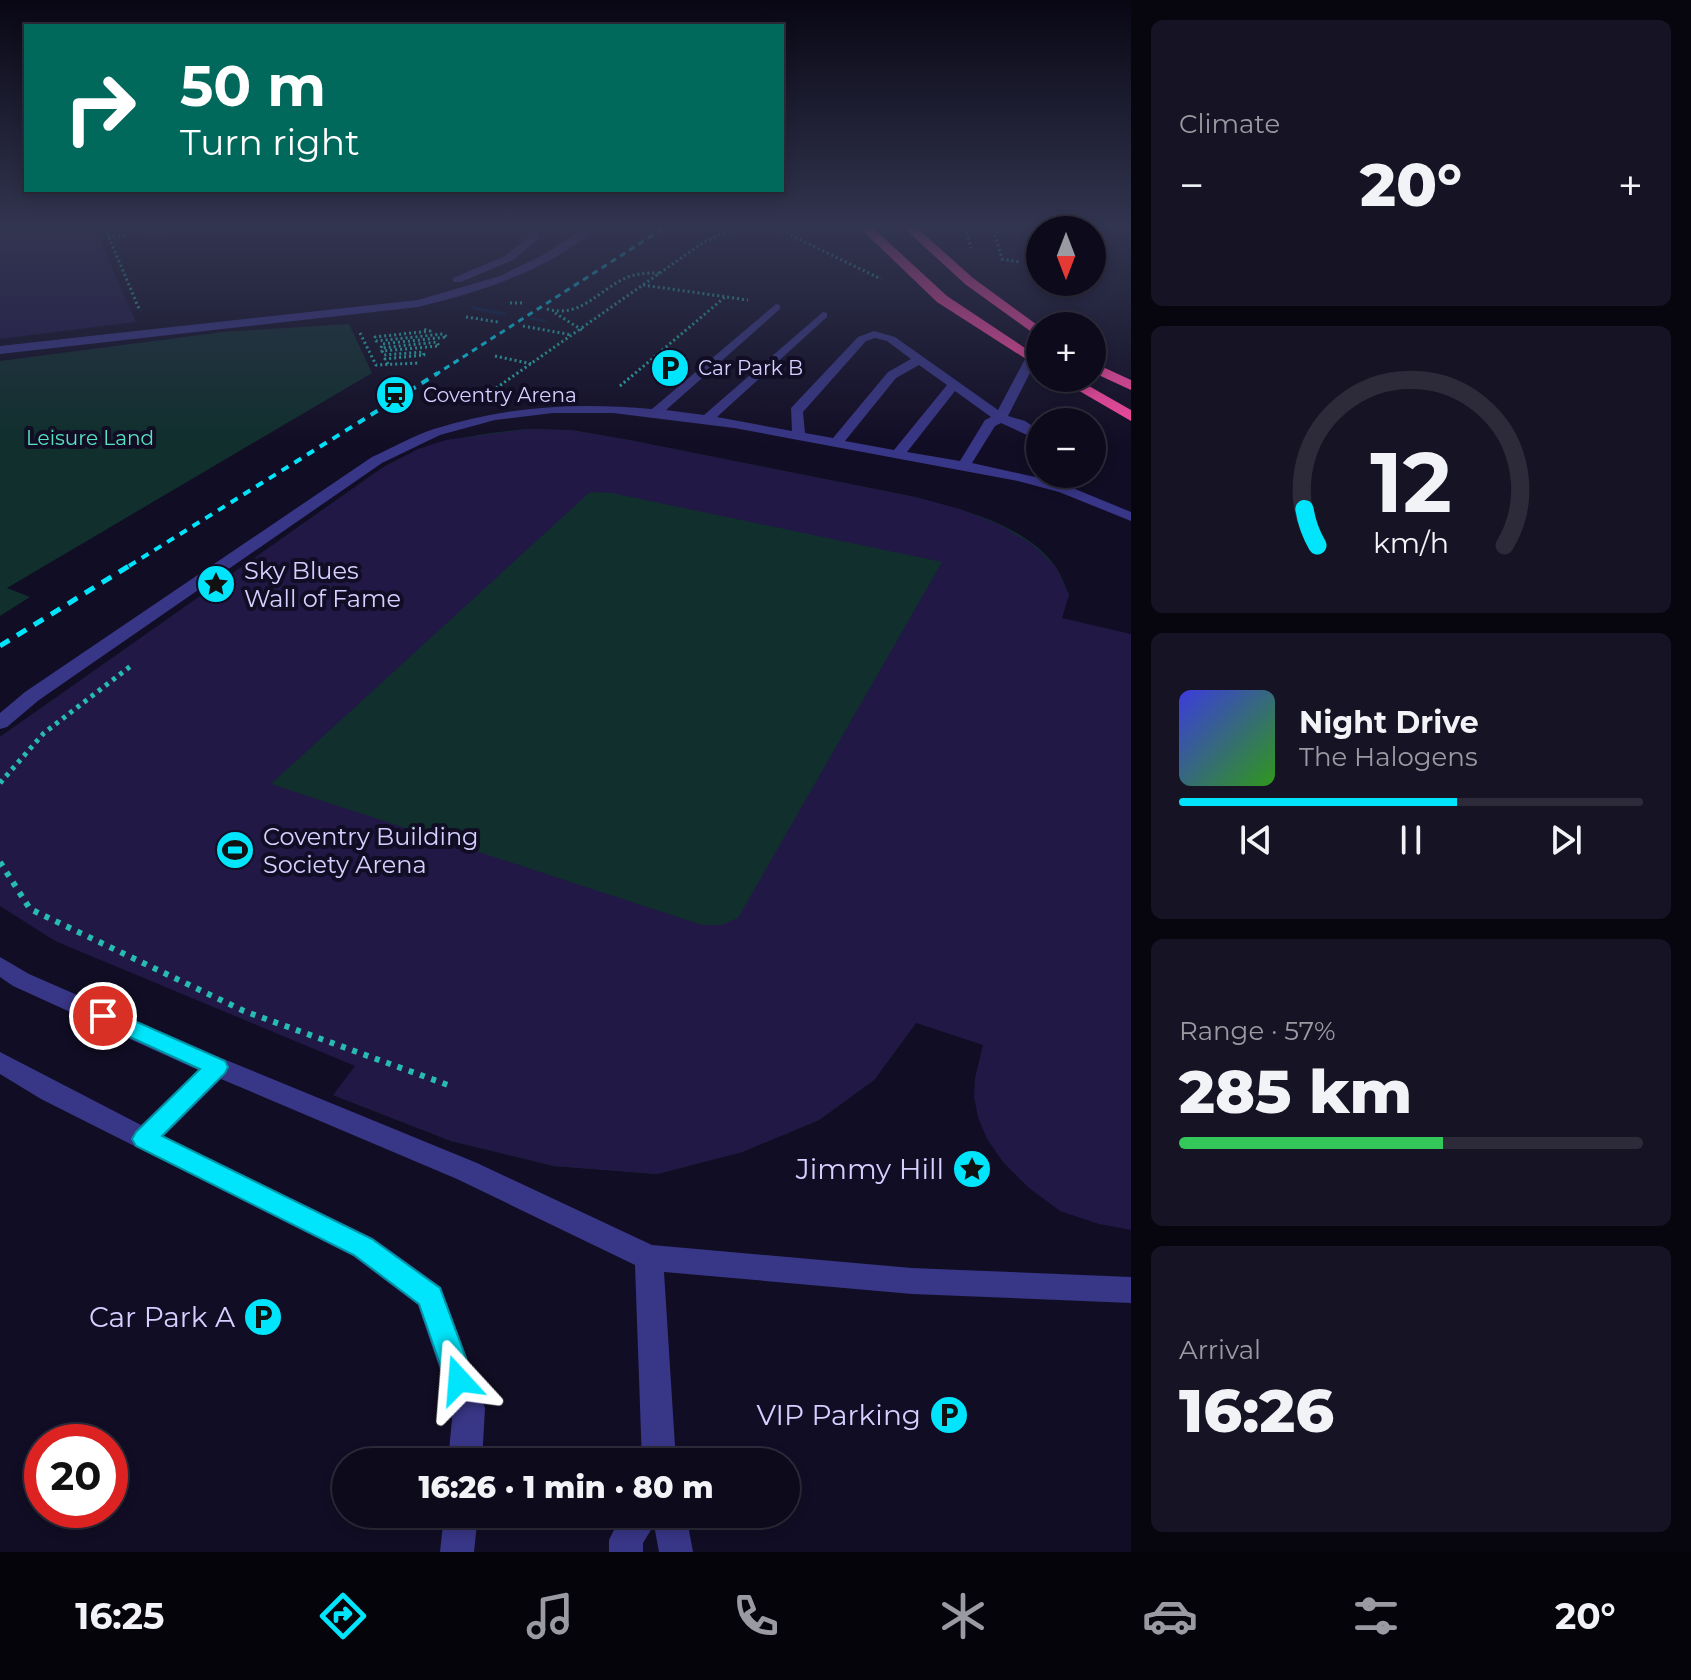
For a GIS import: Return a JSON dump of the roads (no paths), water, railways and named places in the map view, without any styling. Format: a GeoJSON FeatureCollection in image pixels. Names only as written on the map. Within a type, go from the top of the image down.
{"type":"FeatureCollection","features":[{"type":"Feature","properties":{"kind":"highway"},"geometry":{"type":"LineString","coordinates":[[944,300],[1026,355]]}},
{"type":"Feature","properties":{"kind":"highway"},"geometry":{"type":"LineString","coordinates":[[993,300],[1026,324]]}},
{"type":"Feature","properties":{"kind":"highway"},"geometry":{"type":"LineString","coordinates":[[1106,373],[1131,386]]}},
{"type":"Feature","properties":{"kind":"highway"},"geometry":{"type":"LineString","coordinates":[[1089,392],[1131,416]]}},
{"type":"Feature","properties":{"kind":"street"},"geometry":{"type":"LineString","coordinates":[[0,350],[229,323],[377,312],[436,300]]}},
{"type":"Feature","properties":{"kind":"street"},"geometry":{"type":"LineString","coordinates":[[657,411],[776,307]]}},
{"type":"Feature","properties":{"kind":"street"},"geometry":{"type":"LineString","coordinates":[[707,419],[823,315]]}},
{"type":"Feature","properties":{"kind":"street"},"geometry":{"type":"LineString","coordinates":[[799,436],[796,411],[862,339],[874,334],[891,339],[1000,418],[1026,428]]}},
{"type":"Feature","properties":{"kind":"street"},"geometry":{"type":"LineString","coordinates":[[836,443],[892,375],[920,359]]}},
{"type":"Feature","properties":{"kind":"street"},"geometry":{"type":"LineString","coordinates":[[963,467],[990,423],[1000,418],[1026,378]]}},
{"type":"Feature","properties":{"kind":"street"},"geometry":{"type":"LineString","coordinates":[[897,455],[954,385]]}},
{"type":"Feature","properties":{"kind":"street"},"geometry":{"type":"LineString","coordinates":[[0,723],[44,687],[377,460],[411,440],[481,418],[530,410],[595,407],[657,411],[1042,482],[1131,517]]}},
{"type":"Feature","properties":{"kind":"street"},"geometry":{"type":"LineString","coordinates":[[0,965],[21,980],[217,1067],[467,1171],[649,1258],[912,1281],[1131,1290]]}},
{"type":"Feature","properties":{"kind":"street"},"geometry":{"type":"LineString","coordinates":[[0,1062],[50,1092],[363,1247],[430,1297],[469,1408],[466,1448]]}},
{"type":"Feature","properties":{"kind":"street"},"geometry":{"type":"LineString","coordinates":[[144,1139],[217,1067]]}},
{"type":"Feature","properties":{"kind":"street"},"geometry":{"type":"LineString","coordinates":[[649,1258],[658,1448]]}},
{"type":"Feature","properties":{"kind":"street"},"geometry":{"type":"LineString","coordinates":[[457,1552],[460,1528]]}},
{"type":"Feature","properties":{"kind":"street"},"geometry":{"type":"LineString","coordinates":[[626,1552],[626,1540],[633,1528]]}},
{"type":"Feature","properties":{"kind":"street"},"geometry":{"type":"LineString","coordinates":[[672,1528],[676,1552]]}},
{"type":"Feature","properties":{"kind":"waterway"},"geometry":{"type":"LineString","coordinates":[[473,308],[504,314]]}},
{"type":"Feature","properties":{"kind":"waterway"},"geometry":{"type":"LineString","coordinates":[[532,319],[545,320]]}},
{"type":"Feature","properties":{"kind":"railway"},"geometry":{"type":"LineString","coordinates":[[435,375],[551,300]]}},
{"type":"Feature","properties":{"kind":"railway"},"geometry":{"type":"LineString","coordinates":[[129,566],[438,373]]}},
{"type":"Feature","properties":{"kind":"railway"},"geometry":{"type":"LineString","coordinates":[[0,646],[132,564]]}},
{"type":"Feature","properties":{"kind":"place","name":"Car Park B"},"geometry":{"type":"Point","coordinates":[670,368]}},
{"type":"Feature","properties":{"kind":"place","name":"Coventry Arena"},"geometry":{"type":"Point","coordinates":[395,395]}},
{"type":"Feature","properties":{"kind":"place","name":"Sky Blues Wall of Fame"},"geometry":{"type":"Point","coordinates":[216,584]}},
{"type":"Feature","properties":{"kind":"place","name":"Coventry Building Society Arena"},"geometry":{"type":"Point","coordinates":[235,850]}},
{"type":"Feature","properties":{"kind":"place","name":"Jimmy Hill"},"geometry":{"type":"Point","coordinates":[972,1169]}},
{"type":"Feature","properties":{"kind":"place","name":"Car Park A"},"geometry":{"type":"Point","coordinates":[263,1317]}},
{"type":"Feature","properties":{"kind":"place","name":"VIP Parking"},"geometry":{"type":"Point","coordinates":[949,1415]}},
{"type":"Feature","properties":{"kind":"park label","name":"Leisure Land"},"geometry":{"type":"Point","coordinates":[90,438]}}]}
